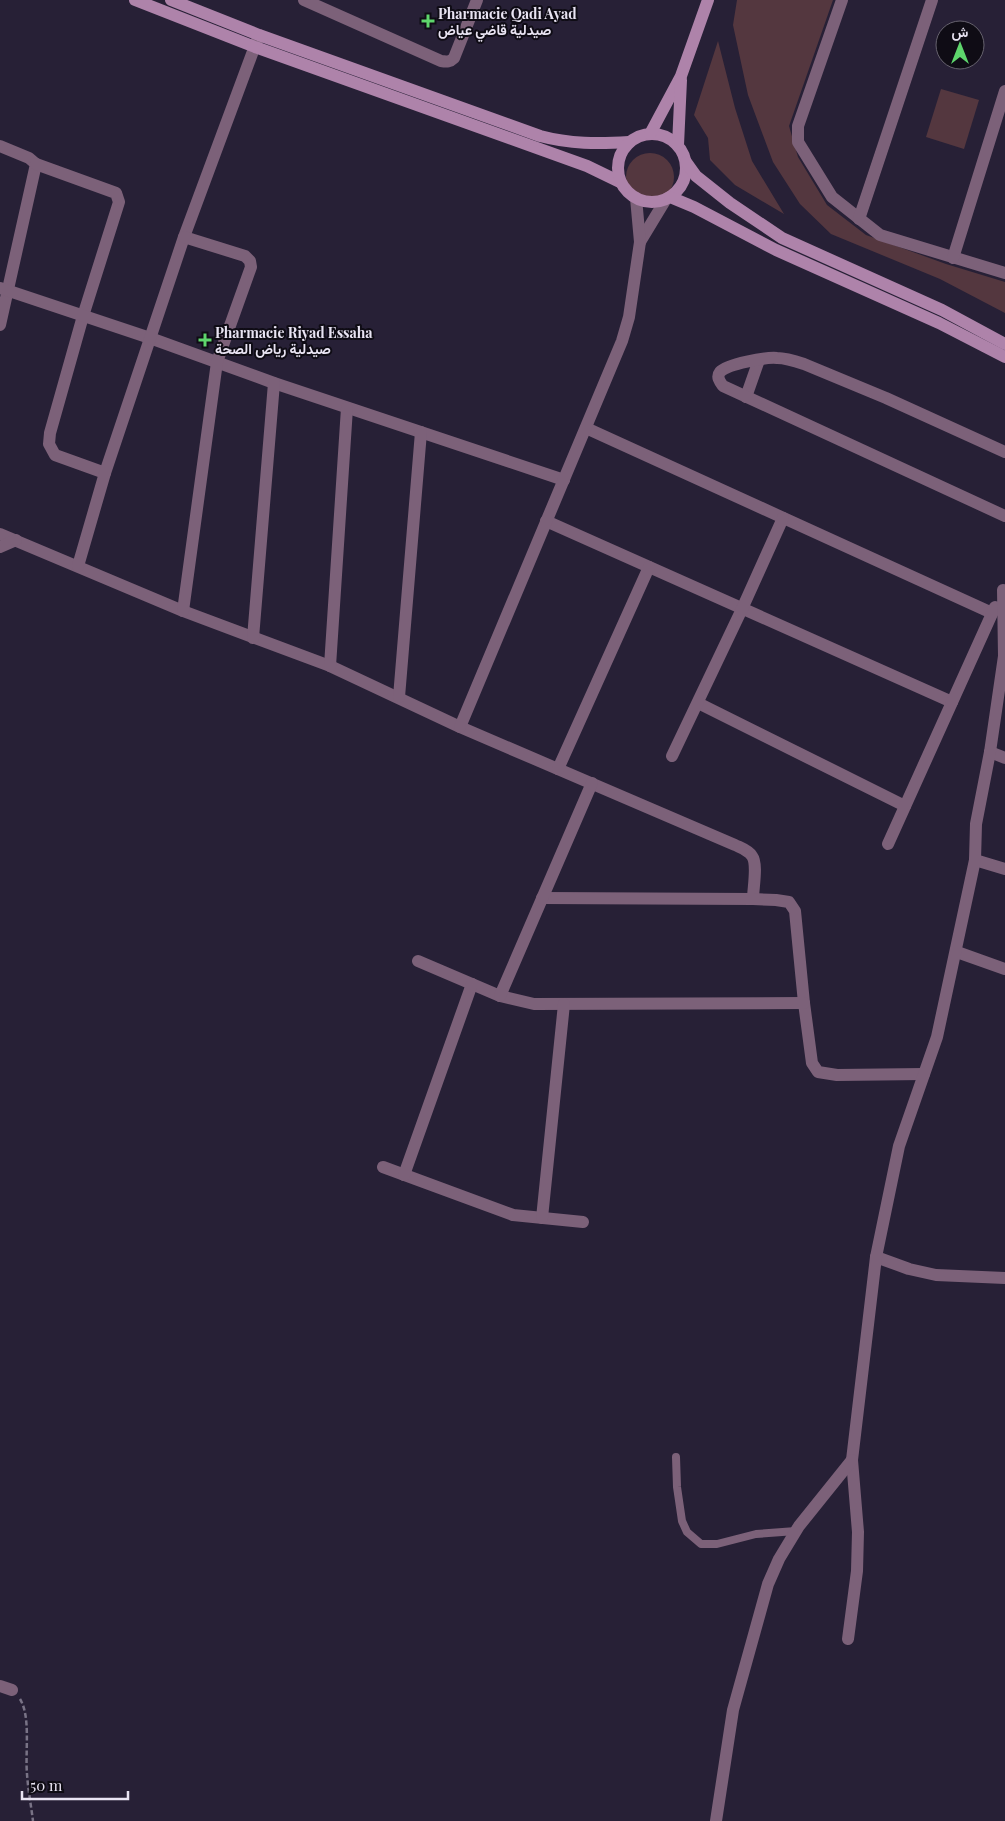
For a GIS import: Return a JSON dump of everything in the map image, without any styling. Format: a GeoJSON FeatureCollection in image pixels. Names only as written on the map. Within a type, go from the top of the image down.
{"type":"FeatureCollection","features":[{"type":"Feature","properties":{"kind":"main road"},"geometry":{"type":"LineString","coordinates":[[135,0],[540,136],[568,142],[593,144],[628,142],[650,134],[665,137],[678,145],[686,162],[696,176],[782,238],[942,310],[1005,344]]}},
{"type":"Feature","properties":{"kind":"main road"},"geometry":{"type":"LineString","coordinates":[[171,0],[257,41],[587,166],[620,182]]}},
{"type":"Feature","properties":{"kind":"main road"},"geometry":{"type":"LineString","coordinates":[[650,134],[681,76],[708,0]]}},
{"type":"Feature","properties":{"kind":"main road"},"geometry":{"type":"LineString","coordinates":[[678,145],[681,76]]}},
{"type":"Feature","properties":{"kind":"main road"},"geometry":{"type":"LineString","coordinates":[[628,142],[618,160],[617,171],[620,182],[626,192],[646,202],[656,202],[668,198],[680,188],[685,176],[686,162]]}},
{"type":"Feature","properties":{"kind":"main road"},"geometry":{"type":"LineString","coordinates":[[668,198],[694,207],[776,250],[939,323],[1005,357]]}},
{"type":"Feature","properties":{"kind":"street"},"geometry":{"type":"LineString","coordinates":[[304,0],[447,62],[454,58],[477,0]]}},
{"type":"Feature","properties":{"kind":"street"},"geometry":{"type":"LineString","coordinates":[[842,0],[798,126],[798,142],[832,197],[880,235],[1005,273]]}},
{"type":"Feature","properties":{"kind":"street"},"geometry":{"type":"LineString","coordinates":[[859,219],[932,0]]}},
{"type":"Feature","properties":{"kind":"street"},"geometry":{"type":"LineString","coordinates":[[78,566],[105,473],[184,237],[257,41]]}},
{"type":"Feature","properties":{"kind":"street"},"geometry":{"type":"LineString","coordinates":[[953,258],[1005,91]]}},
{"type":"Feature","properties":{"kind":"street"},"geometry":{"type":"LineString","coordinates":[[0,146],[29,158],[36,164],[116,193],[119,197],[83,316],[50,433],[49,444],[51,450],[56,455],[105,473]]}},
{"type":"Feature","properties":{"kind":"street"},"geometry":{"type":"LineString","coordinates":[[0,325],[4,290],[36,164]]}},
{"type":"Feature","properties":{"kind":"street"},"geometry":{"type":"LineString","coordinates":[[460,727],[618,354],[626,330],[640,242],[636,198]]}},
{"type":"Feature","properties":{"kind":"street"},"geometry":{"type":"LineString","coordinates":[[640,242],[668,198]]}},
{"type":"Feature","properties":{"kind":"street"},"geometry":{"type":"LineString","coordinates":[[183,611],[217,362],[251,267],[250,261],[245,256],[184,237]]}},
{"type":"Feature","properties":{"kind":"street"},"geometry":{"type":"LineString","coordinates":[[4,290],[150,338],[347,408],[564,480]]}},
{"type":"Feature","properties":{"kind":"street"},"geometry":{"type":"LineString","coordinates":[[1005,452],[886,398],[804,364],[776,358],[759,360],[727,367],[718,376],[723,386],[1005,516]]}},
{"type":"Feature","properties":{"kind":"street"},"geometry":{"type":"LineString","coordinates":[[746,396],[759,360]]}},
{"type":"Feature","properties":{"kind":"street"},"geometry":{"type":"LineString","coordinates":[[253,638],[274,383]]}},
{"type":"Feature","properties":{"kind":"street"},"geometry":{"type":"LineString","coordinates":[[330,666],[347,408]]}},
{"type":"Feature","properties":{"kind":"street"},"geometry":{"type":"LineString","coordinates":[[586,428],[992,613]]}},
{"type":"Feature","properties":{"kind":"street"},"geometry":{"type":"LineString","coordinates":[[398,697],[421,432]]}},
{"type":"Feature","properties":{"kind":"street"},"geometry":{"type":"LineString","coordinates":[[672,756],[783,518]]}},
{"type":"Feature","properties":{"kind":"street"},"geometry":{"type":"LineString","coordinates":[[546,521],[952,702]]}},
{"type":"Feature","properties":{"kind":"street"},"geometry":{"type":"LineString","coordinates":[[0,534],[183,611],[330,666],[460,727],[746,850],[752,856],[755,863],[753,899]]}},
{"type":"Feature","properties":{"kind":"street"},"geometry":{"type":"LineString","coordinates":[[0,547],[16,540]]}},
{"type":"Feature","properties":{"kind":"street"},"geometry":{"type":"LineString","coordinates":[[558,769],[649,567]]}},
{"type":"Feature","properties":{"kind":"street"},"geometry":{"type":"LineString","coordinates":[[888,844],[1004,588]]}},
{"type":"Feature","properties":{"kind":"street"},"geometry":{"type":"LineString","coordinates":[[848,1639],[857,1571],[858,1532],[852,1460],[876,1257],[899,1146],[937,1037],[957,952],[975,860],[976,824],[1000,711],[1005,656],[1004,588]]}},
{"type":"Feature","properties":{"kind":"street"},"geometry":{"type":"LineString","coordinates":[[698,703],[905,806]]}},
{"type":"Feature","properties":{"kind":"street"},"geometry":{"type":"LineString","coordinates":[[990,752],[1005,758]]}},
{"type":"Feature","properties":{"kind":"street"},"geometry":{"type":"LineString","coordinates":[[500,996],[592,783]]}},
{"type":"Feature","properties":{"kind":"street"},"geometry":{"type":"LineString","coordinates":[[975,860],[1005,869]]}},
{"type":"Feature","properties":{"kind":"street"},"geometry":{"type":"LineString","coordinates":[[542,898],[753,899],[789,902],[795,911],[812,1063],[818,1072],[837,1075],[924,1074]]}},
{"type":"Feature","properties":{"kind":"street"},"geometry":{"type":"LineString","coordinates":[[957,952],[1005,969]]}},
{"type":"Feature","properties":{"kind":"street"},"geometry":{"type":"LineString","coordinates":[[418,961],[500,996],[534,1004],[804,1003]]}},
{"type":"Feature","properties":{"kind":"street"},"geometry":{"type":"LineString","coordinates":[[404,1175],[472,984]]}},
{"type":"Feature","properties":{"kind":"street"},"geometry":{"type":"LineString","coordinates":[[542,1218],[564,1004]]}},
{"type":"Feature","properties":{"kind":"street"},"geometry":{"type":"LineString","coordinates":[[383,1167],[513,1215],[583,1222]]}},
{"type":"Feature","properties":{"kind":"street"},"geometry":{"type":"LineString","coordinates":[[876,1257],[936,1275],[1005,1278]]}},
{"type":"Feature","properties":{"kind":"street"},"geometry":{"type":"LineString","coordinates":[[716,1821],[735,1701],[768,1584],[779,1559],[796,1531],[852,1460]]}},
{"type":"Feature","properties":{"kind":"lane"},"geometry":{"type":"LineString","coordinates":[[676,1457],[677,1487],[682,1521],[687,1532],[701,1544],[717,1544],[756,1534],[796,1531]]}},
{"type":"Feature","properties":{"kind":"path"},"geometry":{"type":"LineString","coordinates":[[6,1688],[23,1705],[27,1774],[33,1821]]}},
{"type":"Feature","properties":{"kind":"shaded area"},"geometry":{"type":"Polygon","coordinates":[[[737,0],[833,0],[789,126],[798,157],[827,205],[866,235],[946,264],[1005,282],[1005,313],[940,279],[831,234],[800,204],[773,162],[748,95],[733,25],[737,0]]]}},
{"type":"Feature","properties":{"kind":"shaded area"},"geometry":{"type":"Polygon","coordinates":[[[718,41],[735,108],[752,161],[784,214],[735,185],[710,160],[708,138],[694,115],[718,41]]]}},
{"type":"Feature","properties":{"kind":"shaded area"},"geometry":{"type":"Polygon","coordinates":[[[941,89],[979,100],[964,149],[926,137],[941,89]]]}},
{"type":"Feature","properties":{"kind":"shaded area"},"geometry":{"type":"Polygon","coordinates":[[[645,153],[655,153],[664,157],[670,163],[673,168],[673,186],[664,197],[655,201],[645,201],[636,197],[630,191],[626,182],[626,172],[630,163],[636,157],[645,153]]]}},
{"type":"Feature","properties":{"kind":"place","name":"Pharmacie Qadi Ayad صيدلية قاضي عياض"},"geometry":{"type":"Point","coordinates":[428,21]}},
{"type":"Feature","properties":{"kind":"place","name":"Pharmacie Riyad Essaha صيدلية رياض الصحة"},"geometry":{"type":"Point","coordinates":[205,340]}}]}
